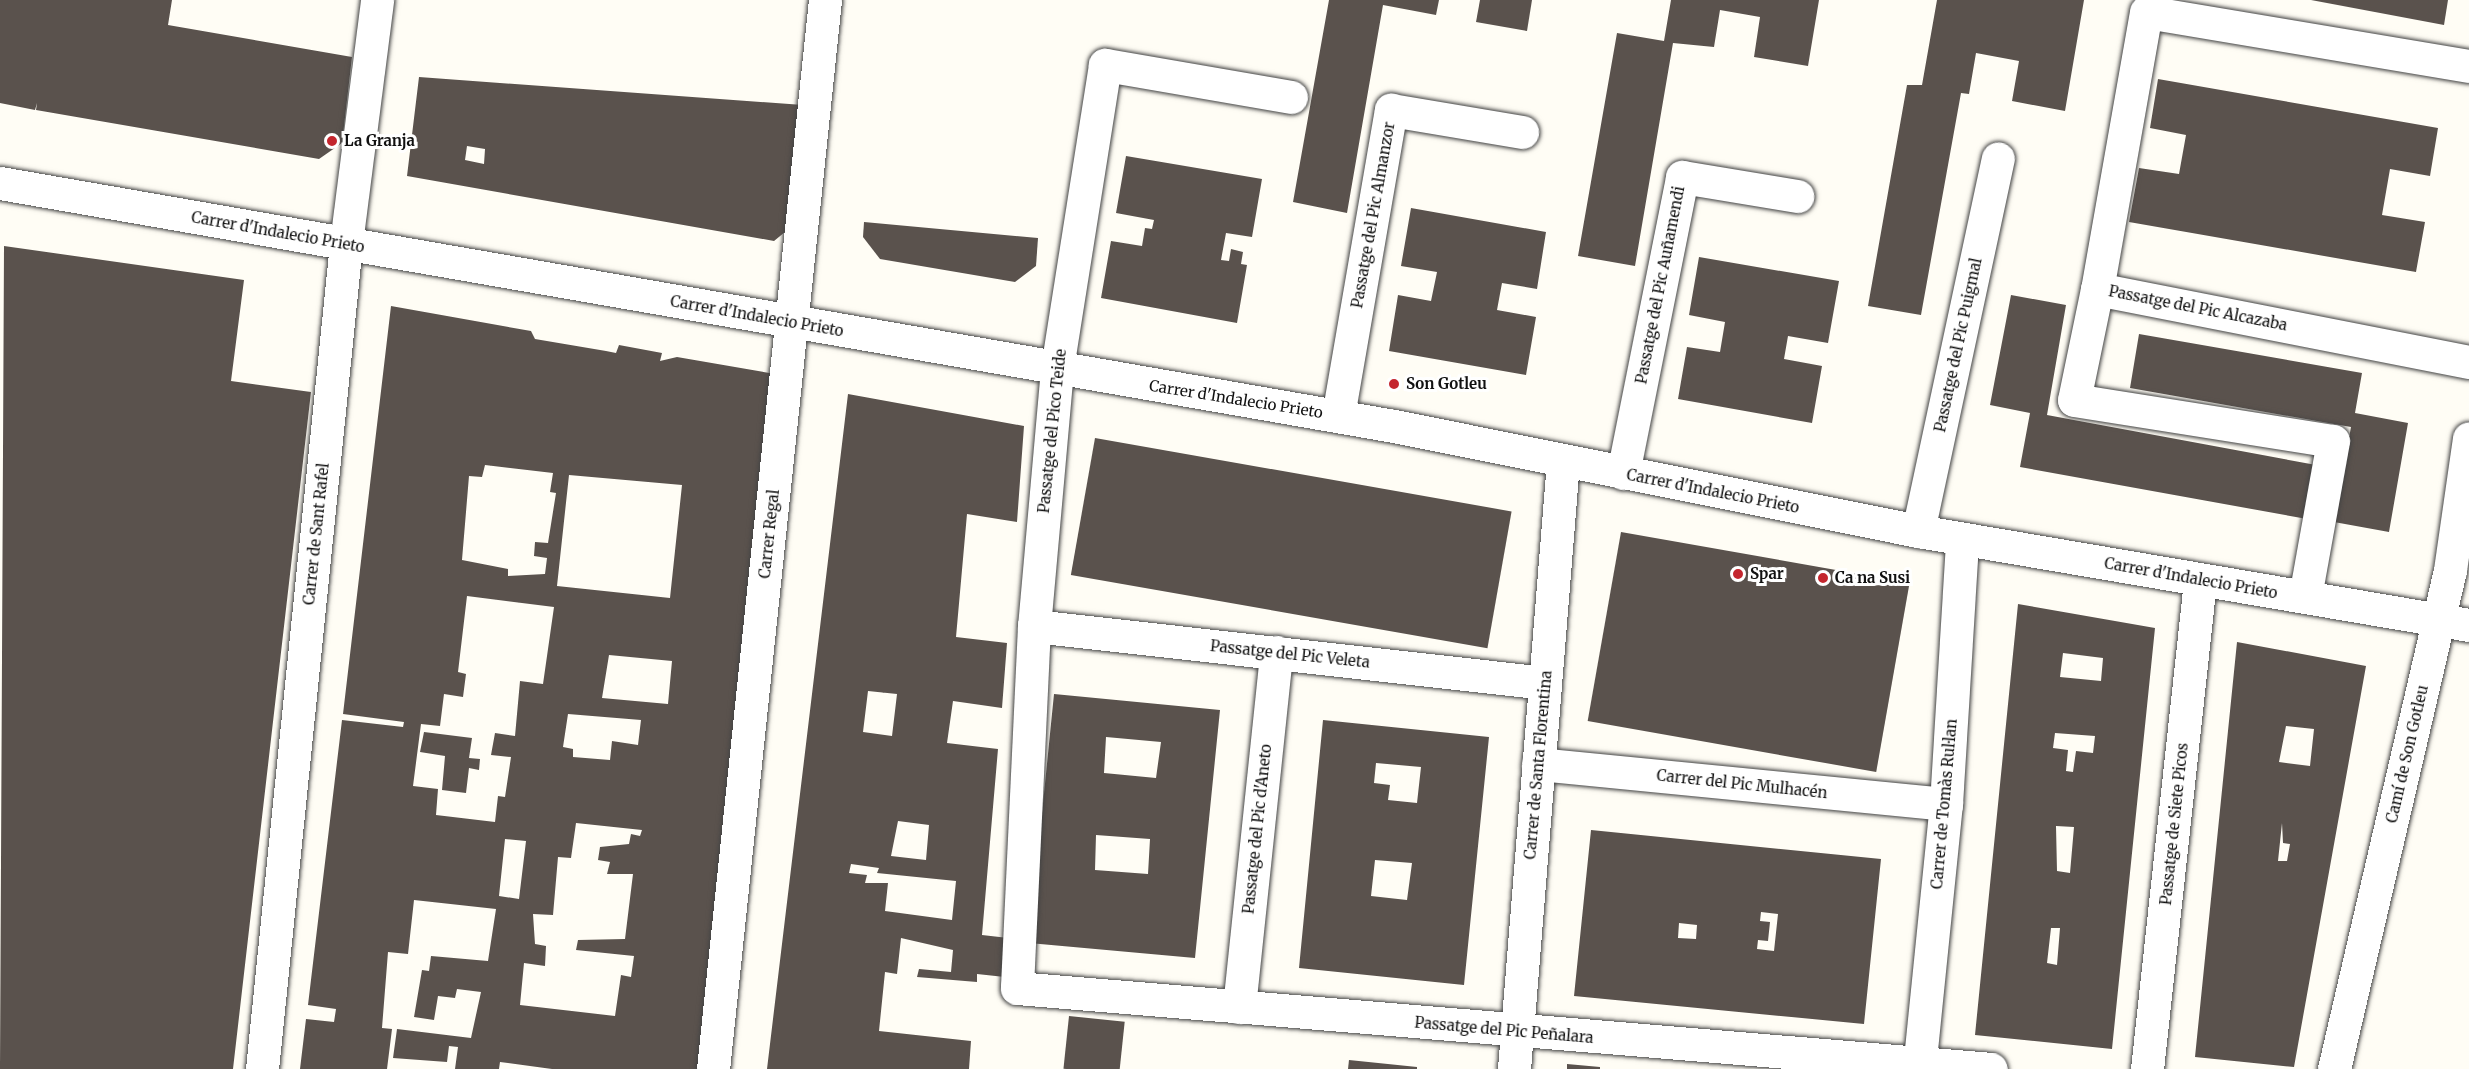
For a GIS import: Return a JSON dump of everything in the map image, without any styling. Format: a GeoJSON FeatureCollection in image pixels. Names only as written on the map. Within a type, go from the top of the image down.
{"type":"FeatureCollection","features":[{"type":"Feature","properties":{"kind":"street","name":"Carrer de Sant Rafel"},"geometry":{"type":"LineString","coordinates":[[262,1069],[346,243],[377,0]]}},
{"type":"Feature","properties":{"kind":"street","name":"Carrer Regal"},"geometry":{"type":"LineString","coordinates":[[713,1069],[825,0]]}},
{"type":"Feature","properties":{"kind":"street","name":"Passatge del Pic Alcazaba"},"geometry":{"type":"LineString","coordinates":[[2469,66],[2146,12],[2097,289],[2469,363]]}},
{"type":"Feature","properties":{"kind":"street","name":"Passatge del Pico Teide"},"geometry":{"type":"LineString","coordinates":[[1017,988],[1034,626],[1057,369],[1105,65],[1291,97]]}},
{"type":"Feature","properties":{"kind":"street","name":"Passatge del Pic Almanzor"},"geometry":{"type":"LineString","coordinates":[[1338,416],[1391,110],[1522,132]]}},
{"type":"Feature","properties":{"kind":"street","name":"Passatge del Pic Puigmal"},"geometry":{"type":"LineString","coordinates":[[1918,531],[1998,158]]}},
{"type":"Feature","properties":{"kind":"street","name":"Passatge del Pic Auñamendi"},"geometry":{"type":"LineString","coordinates":[[1623,473],[1682,177],[1797,196]]}},
{"type":"Feature","properties":{"kind":"street","name":"Carrer d'Indalecio Prieto"},"geometry":{"type":"LineString","coordinates":[[0,183],[1057,369],[1338,416],[1918,531],[2454,622]]}},
{"type":"Feature","properties":{"kind":"street"},"geometry":{"type":"LineString","coordinates":[[2097,289],[2074,400],[2333,441],[2305,597]]}},
{"type":"Feature","properties":{"kind":"street","name":"Camí de Son Gotleu"},"geometry":{"type":"LineString","coordinates":[[2334,1069],[2454,622],[2469,438]]}},
{"type":"Feature","properties":{"kind":"street","name":"Carrer de Santa Florentina"},"geometry":{"type":"LineString","coordinates":[[1514,1069],[1563,461]]}},
{"type":"Feature","properties":{"kind":"street","name":"Carrer de Tomàs Rul·lan"},"geometry":{"type":"LineString","coordinates":[[1920,1064],[1946,804],[1962,539]]}},
{"type":"Feature","properties":{"kind":"street","name":"Passatge de Siete Picos"},"geometry":{"type":"LineString","coordinates":[[2147,1069],[2200,580]]}},
{"type":"Feature","properties":{"kind":"street","name":"Passatge del Pic Veleta"},"geometry":{"type":"LineString","coordinates":[[1034,626],[1545,683]]}},
{"type":"Feature","properties":{"kind":"street","name":"Passatge del Pic d'Aneto"},"geometry":{"type":"LineString","coordinates":[[1239,1007],[1276,652]]}},
{"type":"Feature","properties":{"kind":"street","name":"Carrer del Pic Mulhacén"},"geometry":{"type":"LineString","coordinates":[[1538,764],[1946,804]]}},
{"type":"Feature","properties":{"kind":"street","name":"Passatge del Pic Peñalara"},"geometry":{"type":"LineString","coordinates":[[1017,988],[1517,1032],[1991,1069]]}},
{"type":"Feature","properties":{"kind":"building"},"geometry":{"type":"Polygon","coordinates":[[[0,0],[172,0],[168,25],[352,57],[342,143],[319,159],[36,110],[37,103],[35,110],[0,103],[0,0]]]}},
{"type":"Feature","properties":{"kind":"building"},"geometry":{"type":"Polygon","coordinates":[[[1329,0],[1439,0],[1436,15],[1383,5],[1347,213],[1293,202],[1329,0]]]}},
{"type":"Feature","properties":{"kind":"building"},"geometry":{"type":"Polygon","coordinates":[[[1480,0],[1532,0],[1527,31],[1476,22],[1480,0]]]}},
{"type":"Feature","properties":{"kind":"building"},"geometry":{"type":"Polygon","coordinates":[[[1671,0],[1819,0],[1808,66],[1754,57],[1760,17],[1720,10],[1714,47],[1673,43],[1635,266],[1578,256],[1617,33],[1664,41],[1671,0]]]}},
{"type":"Feature","properties":{"kind":"building"},"geometry":{"type":"Polygon","coordinates":[[[1937,0],[2084,0],[2065,111],[2012,101],[2019,61],[1976,53],[1969,94],[1961,93],[1921,315],[1868,306],[1907,85],[1922,85],[1937,0]]]}},
{"type":"Feature","properties":{"kind":"building"},"geometry":{"type":"Polygon","coordinates":[[[2311,0],[2448,0],[2444,25],[2311,0]]]}},
{"type":"Feature","properties":{"kind":"building"},"geometry":{"type":"Polygon","coordinates":[[[419,77],[803,105],[796,223],[774,241],[407,176],[419,77]],[[467,146],[465,160],[484,164],[485,149],[467,146]]]}},
{"type":"Feature","properties":{"kind":"building"},"geometry":{"type":"Polygon","coordinates":[[[2158,79],[2438,128],[2430,176],[2390,169],[2382,215],[2425,222],[2416,272],[2129,222],[2139,168],[2179,174],[2186,135],[2150,128],[2158,79]]]}},
{"type":"Feature","properties":{"kind":"building"},"geometry":{"type":"Polygon","coordinates":[[[1126,156],[1262,179],[1252,237],[1226,233],[1221,260],[1229,261],[1231,249],[1243,252],[1241,264],[1247,265],[1237,323],[1101,298],[1111,241],[1142,246],[1145,228],[1152,229],[1154,220],[1116,213],[1126,156]]]}},
{"type":"Feature","properties":{"kind":"building"},"geometry":{"type":"Polygon","coordinates":[[[1411,208],[1546,232],[1537,289],[1502,283],[1497,310],[1536,317],[1526,375],[1389,351],[1398,295],[1431,301],[1437,272],[1401,266],[1411,208]]]}},
{"type":"Feature","properties":{"kind":"building"},"geometry":{"type":"Polygon","coordinates":[[[864,222],[1038,238],[1036,266],[1015,282],[880,259],[863,237],[864,222]]]}},
{"type":"Feature","properties":{"kind":"building"},"geometry":{"type":"Polygon","coordinates":[[[4,246],[244,280],[231,381],[311,392],[233,1069],[0,1069],[4,246]]]}},
{"type":"Feature","properties":{"kind":"building"},"geometry":{"type":"Polygon","coordinates":[[[1699,257],[1839,281],[1828,343],[1788,336],[1784,359],[1822,366],[1812,423],[1678,399],[1687,347],[1720,352],[1725,322],[1689,315],[1699,257]]]}},
{"type":"Feature","properties":{"kind":"building"},"geometry":{"type":"Polygon","coordinates":[[[2011,295],[2066,305],[2047,415],[2316,465],[2307,519],[2020,467],[2030,413],[1990,405],[2011,295]]]}},
{"type":"Feature","properties":{"kind":"building"},"geometry":{"type":"Polygon","coordinates":[[[391,306],[531,331],[535,339],[616,353],[619,345],[662,353],[660,361],[677,357],[781,375],[698,1069],[552,1069],[500,1062],[499,1069],[455,1069],[458,1047],[449,1046],[447,1062],[393,1058],[397,1029],[471,1038],[481,992],[457,989],[455,998],[438,996],[434,1020],[414,1017],[422,970],[429,971],[431,956],[488,961],[496,909],[414,900],[408,954],[388,952],[382,1028],[392,1029],[387,1069],[300,1069],[306,1019],[334,1022],[336,1009],[308,1005],[342,720],[403,727],[404,722],[343,714],[391,306]],[[485,465],[482,477],[469,476],[462,560],[508,569],[508,576],[545,574],[547,558],[534,556],[535,542],[548,543],[556,493],[550,492],[553,473],[485,465]],[[569,475],[557,586],[670,598],[682,485],[569,475]],[[467,596],[458,672],[466,674],[463,697],[444,694],[440,726],[421,724],[413,786],[438,789],[436,815],[495,822],[498,796],[505,797],[511,757],[491,755],[495,733],[515,736],[520,681],[543,684],[554,607],[467,596]],[[609,655],[602,698],[668,704],[672,661],[609,655]],[[568,714],[563,747],[573,749],[573,757],[610,760],[612,741],[638,745],[641,720],[568,714]],[[576,823],[571,858],[558,857],[553,915],[533,914],[535,944],[546,946],[545,966],[524,963],[520,1005],[615,1016],[621,975],[631,977],[634,956],[576,950],[578,940],[625,939],[633,874],[607,874],[610,862],[598,860],[600,847],[629,844],[631,834],[640,836],[642,830],[576,823]],[[505,839],[499,896],[519,899],[526,841],[505,839]]]}},
{"type":"Feature","properties":{"kind":"building"},"geometry":{"type":"Polygon","coordinates":[[[2139,334],[2362,373],[2355,413],[2408,423],[2389,532],[2334,522],[2351,427],[2130,388],[2139,334]]]}},
{"type":"Feature","properties":{"kind":"building"},"geometry":{"type":"Polygon","coordinates":[[[848,394],[1024,426],[1017,522],[967,514],[956,637],[1007,643],[1002,708],[953,701],[947,743],[998,749],[982,935],[1017,939],[1014,978],[977,974],[977,982],[917,977],[919,969],[951,972],[953,950],[901,938],[897,974],[885,972],[879,1031],[971,1041],[969,1069],[767,1069],[848,394]],[[868,691],[863,732],[892,736],[897,694],[868,691]],[[898,821],[891,856],[926,860],[929,825],[898,821]],[[851,864],[849,873],[867,875],[865,883],[888,883],[885,911],[952,920],[956,881],[877,873],[879,868],[851,864]]]}},
{"type":"Feature","properties":{"kind":"building"},"geometry":{"type":"Polygon","coordinates":[[[1095,438],[1512,511],[1487,648],[1071,575],[1095,438]]]}},
{"type":"Feature","properties":{"kind":"building"},"geometry":{"type":"Polygon","coordinates":[[[1621,532],[1910,583],[1876,772],[1588,721],[1621,532]]]}},
{"type":"Feature","properties":{"kind":"building"},"geometry":{"type":"Polygon","coordinates":[[[2018,604],[2155,628],[2112,1049],[1975,1035],[2018,604]],[[2063,653],[2060,677],[2101,681],[2103,658],[2063,653]],[[2055,733],[2053,748],[2068,750],[2066,771],[2073,772],[2076,751],[2093,753],[2095,736],[2055,733]],[[2056,826],[2057,871],[2070,873],[2074,827],[2056,826]],[[2051,928],[2047,963],[2057,965],[2060,928],[2051,928]]]}},
{"type":"Feature","properties":{"kind":"building"},"geometry":{"type":"Polygon","coordinates":[[[2237,642],[2366,666],[2294,1067],[2195,1057],[2237,642]],[[2286,726],[2279,762],[2310,766],[2314,729],[2286,726]],[[2282,823],[2278,861],[2287,861],[2290,844],[2283,843],[2282,823]]]}},
{"type":"Feature","properties":{"kind":"building"},"geometry":{"type":"Polygon","coordinates":[[[1054,694],[1220,710],[1195,958],[1029,943],[1054,694]],[[1106,737],[1104,773],[1156,778],[1161,742],[1106,737]],[[1096,835],[1095,870],[1148,874],[1150,839],[1096,835]]]}},
{"type":"Feature","properties":{"kind":"building"},"geometry":{"type":"Polygon","coordinates":[[[1323,720],[1489,737],[1464,985],[1299,968],[1323,720]],[[1376,763],[1374,783],[1390,785],[1388,800],[1417,803],[1421,767],[1376,763]],[[1375,860],[1371,896],[1407,900],[1412,863],[1375,860]]]}},
{"type":"Feature","properties":{"kind":"building"},"geometry":{"type":"Polygon","coordinates":[[[424,732],[472,738],[469,758],[480,759],[479,770],[469,768],[466,793],[442,790],[445,756],[420,752],[424,732]]]}},
{"type":"Feature","properties":{"kind":"building"},"geometry":{"type":"Polygon","coordinates":[[[1591,830],[1881,859],[1864,1024],[1574,996],[1591,830]],[[1761,912],[1760,921],[1770,922],[1768,941],[1758,940],[1757,949],[1774,951],[1778,914],[1761,912]],[[1679,923],[1678,938],[1696,939],[1697,925],[1679,923]]]}},
{"type":"Feature","properties":{"kind":"building"},"geometry":{"type":"Polygon","coordinates":[[[1069,1016],[1125,1022],[1120,1069],[1063,1069],[1069,1016]]]}},
{"type":"Feature","properties":{"kind":"building"},"geometry":{"type":"Polygon","coordinates":[[[1349,1060],[1417,1067],[1417,1069],[1348,1069],[1349,1060]]]}},
{"type":"Feature","properties":{"kind":"building"},"geometry":{"type":"Polygon","coordinates":[[[1567,1064],[1600,1067],[1600,1069],[1567,1069],[1567,1064]]]}},
{"type":"Feature","properties":{"kind":"place","name":"La Granja"},"geometry":{"type":"Point","coordinates":[332,141]}},
{"type":"Feature","properties":{"kind":"place","name":"Son Gotleu"},"geometry":{"type":"Point","coordinates":[1394,384]}},
{"type":"Feature","properties":{"kind":"place","name":"Spar"},"geometry":{"type":"Point","coordinates":[1738,574]}},
{"type":"Feature","properties":{"kind":"place","name":"Ca na Susi"},"geometry":{"type":"Point","coordinates":[1823,578]}}]}
